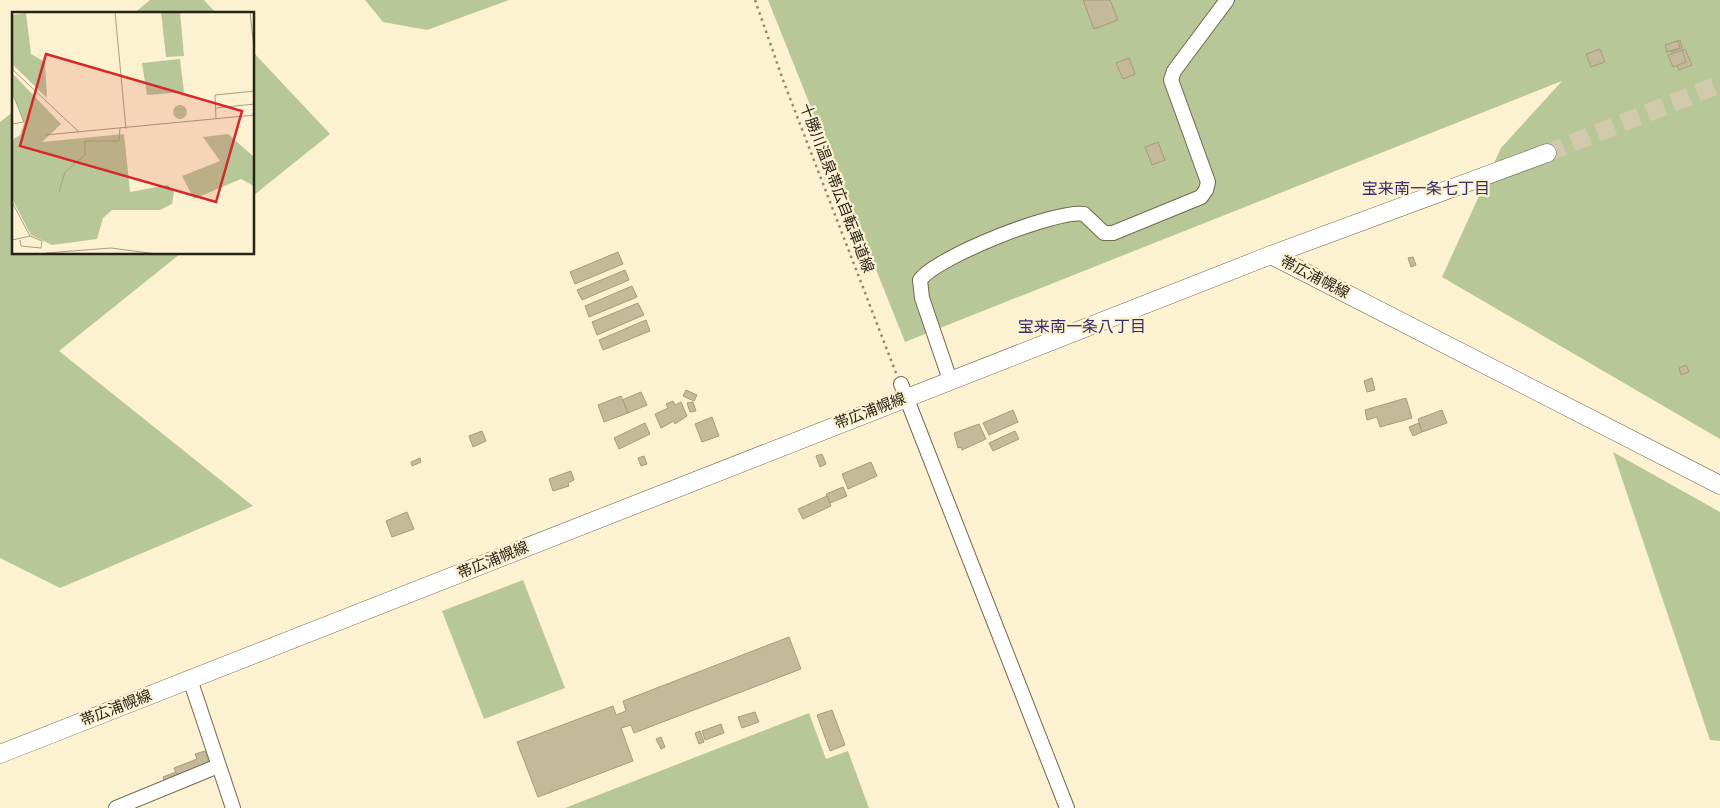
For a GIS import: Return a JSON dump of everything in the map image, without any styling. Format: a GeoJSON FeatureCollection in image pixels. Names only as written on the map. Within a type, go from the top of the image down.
{"type":"FeatureCollection","features":[{"type":"Feature","properties":{"kind":"main road"},"geometry":{"type":"LineString","coordinates":[[1270,254],[1547,153]]}},
{"type":"Feature","properties":{"kind":"main road","name":"帯広浦幌線"},"geometry":{"type":"LineString","coordinates":[[0,754],[903,390],[950,380],[1270,254],[1720,485]]}},
{"type":"Feature","properties":{"kind":"street"},"geometry":{"type":"LineString","coordinates":[[950,380],[922,298],[920,280],[924,273],[939,263],[1015,230],[1066,214],[1084,214],[1104,233],[1113,233],[1201,197],[1206,190],[1208,182],[1171,80],[1174,71],[1227,0]]}},
{"type":"Feature","properties":{"kind":"street"},"geometry":{"type":"LineString","coordinates":[[903,390],[1067,808]]}},
{"type":"Feature","properties":{"kind":"street"},"geometry":{"type":"LineString","coordinates":[[190,679],[233,808]]}},
{"type":"Feature","properties":{"kind":"street"},"geometry":{"type":"LineString","coordinates":[[116,808],[218,766]]}},
{"type":"Feature","properties":{"kind":"path","name":"十勝川温泉帯広自転車道線"},"geometry":{"type":"LineString","coordinates":[[755,0],[783,80],[903,390]]}},
{"type":"Feature","properties":{"kind":"green space"},"geometry":{"type":"Polygon","coordinates":[[[150,0],[204,0],[215,12],[135,12],[150,0]]]}},
{"type":"Feature","properties":{"kind":"green space"},"geometry":{"type":"Polygon","coordinates":[[[365,0],[509,0],[427,30],[383,22],[365,0]]]}},
{"type":"Feature","properties":{"kind":"green space"},"geometry":{"type":"Polygon","coordinates":[[[768,0],[1720,0],[1720,439],[1442,277],[1501,148],[1562,81],[905,342],[768,0]]]}},
{"type":"Feature","properties":{"kind":"green space"},"geometry":{"type":"Polygon","coordinates":[[[255,54],[330,134],[255,194],[255,54]]]}},
{"type":"Feature","properties":{"kind":"green space"},"geometry":{"type":"Polygon","coordinates":[[[12,113],[12,255],[179,255],[59,351],[253,506],[60,588],[0,558],[0,122],[12,113]]]}},
{"type":"Feature","properties":{"kind":"green space"},"geometry":{"type":"Polygon","coordinates":[[[1613,452],[1720,512],[1720,741],[1710,740],[1613,452]]]}},
{"type":"Feature","properties":{"kind":"green space"},"geometry":{"type":"Polygon","coordinates":[[[523,580],[565,688],[484,719],[442,611],[523,580]]]}},
{"type":"Feature","properties":{"kind":"green space"},"geometry":{"type":"Polygon","coordinates":[[[809,713],[826,759],[848,751],[869,808],[565,808],[809,713]]]}},
{"type":"Feature","properties":{"kind":"building"},"geometry":{"type":"Polygon","coordinates":[[[1083,0],[1110,0],[1118,20],[1094,29],[1083,0]]]}},
{"type":"Feature","properties":{"kind":"building"},"geometry":{"type":"Polygon","coordinates":[[[1680,40],[1682,48],[1671,52],[1668,44],[1680,40]]]}},
{"type":"Feature","properties":{"kind":"building"},"geometry":{"type":"Polygon","coordinates":[[[1678,41],[1680,48],[1667,52],[1665,45],[1678,41]]]}},
{"type":"Feature","properties":{"kind":"building"},"geometry":{"type":"Polygon","coordinates":[[[1600,49],[1605,62],[1591,67],[1586,54],[1600,49]]]}},
{"type":"Feature","properties":{"kind":"building"},"geometry":{"type":"Polygon","coordinates":[[[1685,49],[1692,65],[1679,70],[1673,54],[1685,49]]]}},
{"type":"Feature","properties":{"kind":"building"},"geometry":{"type":"Polygon","coordinates":[[[1682,50],[1686,62],[1673,67],[1668,55],[1682,50]]]}},
{"type":"Feature","properties":{"kind":"building"},"geometry":{"type":"Polygon","coordinates":[[[1129,58],[1135,74],[1123,79],[1116,63],[1129,58]]]}},
{"type":"Feature","properties":{"kind":"building"},"geometry":{"type":"Polygon","coordinates":[[[1158,142],[1165,160],[1152,165],[1145,147],[1158,142]]]}},
{"type":"Feature","properties":{"kind":"building"},"geometry":{"type":"Polygon","coordinates":[[[618,252],[623,264],[575,284],[570,272],[618,252]]]}},
{"type":"Feature","properties":{"kind":"building"},"geometry":{"type":"Polygon","coordinates":[[[1413,257],[1416,265],[1411,267],[1408,258],[1413,257]]]}},
{"type":"Feature","properties":{"kind":"building"},"geometry":{"type":"Polygon","coordinates":[[[625,270],[629,280],[582,300],[577,290],[625,270]]]}},
{"type":"Feature","properties":{"kind":"building"},"geometry":{"type":"Polygon","coordinates":[[[632,286],[637,297],[589,317],[585,306],[632,286]]]}},
{"type":"Feature","properties":{"kind":"building"},"geometry":{"type":"Polygon","coordinates":[[[638,303],[644,315],[597,335],[592,322],[638,303]]]}},
{"type":"Feature","properties":{"kind":"building"},"geometry":{"type":"Polygon","coordinates":[[[646,320],[650,331],[603,350],[599,340],[646,320]]]}},
{"type":"Feature","properties":{"kind":"building"},"geometry":{"type":"Polygon","coordinates":[[[1686,365],[1689,372],[1681,375],[1679,368],[1686,365]]]}},
{"type":"Feature","properties":{"kind":"building"},"geometry":{"type":"Polygon","coordinates":[[[1372,378],[1375,390],[1367,392],[1364,381],[1372,378]]]}},
{"type":"Feature","properties":{"kind":"building"},"geometry":{"type":"Polygon","coordinates":[[[686,390],[697,395],[694,401],[683,396],[686,390]]]}},
{"type":"Feature","properties":{"kind":"building"},"geometry":{"type":"Polygon","coordinates":[[[641,392],[647,405],[628,413],[622,400],[641,392]]]}},
{"type":"Feature","properties":{"kind":"building"},"geometry":{"type":"Polygon","coordinates":[[[621,396],[628,413],[604,422],[598,405],[621,396]]]}},
{"type":"Feature","properties":{"kind":"building"},"geometry":{"type":"Polygon","coordinates":[[[1406,398],[1412,418],[1380,427],[1377,417],[1367,420],[1365,410],[1406,398]]]}},
{"type":"Feature","properties":{"kind":"building"},"geometry":{"type":"Polygon","coordinates":[[[673,401],[675,405],[681,402],[687,416],[675,424],[674,421],[661,428],[655,414],[668,408],[666,404],[673,401]]]}},
{"type":"Feature","properties":{"kind":"building"},"geometry":{"type":"Polygon","coordinates":[[[693,402],[696,411],[690,412],[687,403],[693,402]]]}},
{"type":"Feature","properties":{"kind":"building"},"geometry":{"type":"Polygon","coordinates":[[[1013,410],[1018,422],[989,435],[983,423],[1013,410]]]}},
{"type":"Feature","properties":{"kind":"building"},"geometry":{"type":"Polygon","coordinates":[[[1442,410],[1447,423],[1422,432],[1418,419],[1442,410]]]}},
{"type":"Feature","properties":{"kind":"building"},"geometry":{"type":"Polygon","coordinates":[[[712,417],[719,436],[702,442],[695,424],[712,417]]]}},
{"type":"Feature","properties":{"kind":"building"},"geometry":{"type":"Polygon","coordinates":[[[645,423],[650,434],[619,449],[614,438],[645,423]]]}},
{"type":"Feature","properties":{"kind":"building"},"geometry":{"type":"Polygon","coordinates":[[[1419,423],[1422,432],[1413,436],[1409,427],[1419,423]]]}},
{"type":"Feature","properties":{"kind":"building"},"geometry":{"type":"Polygon","coordinates":[[[979,424],[986,439],[962,450],[961,447],[958,448],[954,433],[979,424]]]}},
{"type":"Feature","properties":{"kind":"building"},"geometry":{"type":"Polygon","coordinates":[[[482,431],[486,441],[473,447],[469,436],[482,431]]]}},
{"type":"Feature","properties":{"kind":"building"},"geometry":{"type":"Polygon","coordinates":[[[1015,431],[1019,439],[993,451],[989,443],[1015,431]]]}},
{"type":"Feature","properties":{"kind":"building"},"geometry":{"type":"Polygon","coordinates":[[[822,454],[826,464],[820,467],[816,456],[822,454]]]}},
{"type":"Feature","properties":{"kind":"building"},"geometry":{"type":"Polygon","coordinates":[[[644,456],[647,464],[641,466],[638,458],[644,456]]]}},
{"type":"Feature","properties":{"kind":"building"},"geometry":{"type":"Polygon","coordinates":[[[420,458],[421,462],[412,466],[411,462],[420,458]]]}},
{"type":"Feature","properties":{"kind":"building"},"geometry":{"type":"Polygon","coordinates":[[[871,462],[877,476],[848,489],[842,474],[871,462]]]}},
{"type":"Feature","properties":{"kind":"building"},"geometry":{"type":"Polygon","coordinates":[[[571,471],[574,480],[568,483],[569,486],[553,491],[549,479],[571,471]]]}},
{"type":"Feature","properties":{"kind":"building"},"geometry":{"type":"Polygon","coordinates":[[[843,487],[847,496],[830,503],[826,494],[843,487]]]}},
{"type":"Feature","properties":{"kind":"building"},"geometry":{"type":"Polygon","coordinates":[[[827,496],[831,506],[803,519],[798,509],[827,496]]]}},
{"type":"Feature","properties":{"kind":"building"},"geometry":{"type":"Polygon","coordinates":[[[407,512],[414,529],[392,537],[386,521],[407,512]]]}},
{"type":"Feature","properties":{"kind":"building"},"geometry":{"type":"Polygon","coordinates":[[[789,637],[801,669],[634,733],[631,725],[621,728],[633,761],[538,797],[517,742],[613,706],[616,715],[626,711],[623,701],[789,637]]]}},
{"type":"Feature","properties":{"kind":"building"},"geometry":{"type":"Polygon","coordinates":[[[832,710],[845,745],[830,751],[817,715],[832,710]]]}},
{"type":"Feature","properties":{"kind":"building"},"geometry":{"type":"Polygon","coordinates":[[[755,712],[759,722],[742,728],[738,717],[755,712]]]}},
{"type":"Feature","properties":{"kind":"building"},"geometry":{"type":"Polygon","coordinates":[[[721,724],[724,733],[705,740],[702,731],[721,724]]]}},
{"type":"Feature","properties":{"kind":"building"},"geometry":{"type":"Polygon","coordinates":[[[700,731],[704,742],[699,744],[695,733],[700,731]]]}},
{"type":"Feature","properties":{"kind":"building"},"geometry":{"type":"Polygon","coordinates":[[[661,737],[665,747],[661,749],[656,739],[661,737]]]}},
{"type":"Feature","properties":{"kind":"building"},"geometry":{"type":"Polygon","coordinates":[[[205,751],[210,766],[178,778],[174,768],[197,759],[195,754],[205,751]]]}},
{"type":"Feature","properties":{"kind":"building"},"geometry":{"type":"Polygon","coordinates":[[[176,772],[179,781],[166,786],[163,777],[176,772]]]}},
{"type":"Feature","properties":{"kind":"tunnel"},"geometry":{"type":"LineString","coordinates":[[1547,153],[1720,84]]}},
{"type":"Feature","properties":{"kind":"district","name":"宝来南一条七丁目"},"geometry":{"type":"Point","coordinates":[1426,188]}},
{"type":"Feature","properties":{"kind":"district","name":"宝来南一条八丁目"},"geometry":{"type":"Point","coordinates":[1082,326]}}]}
